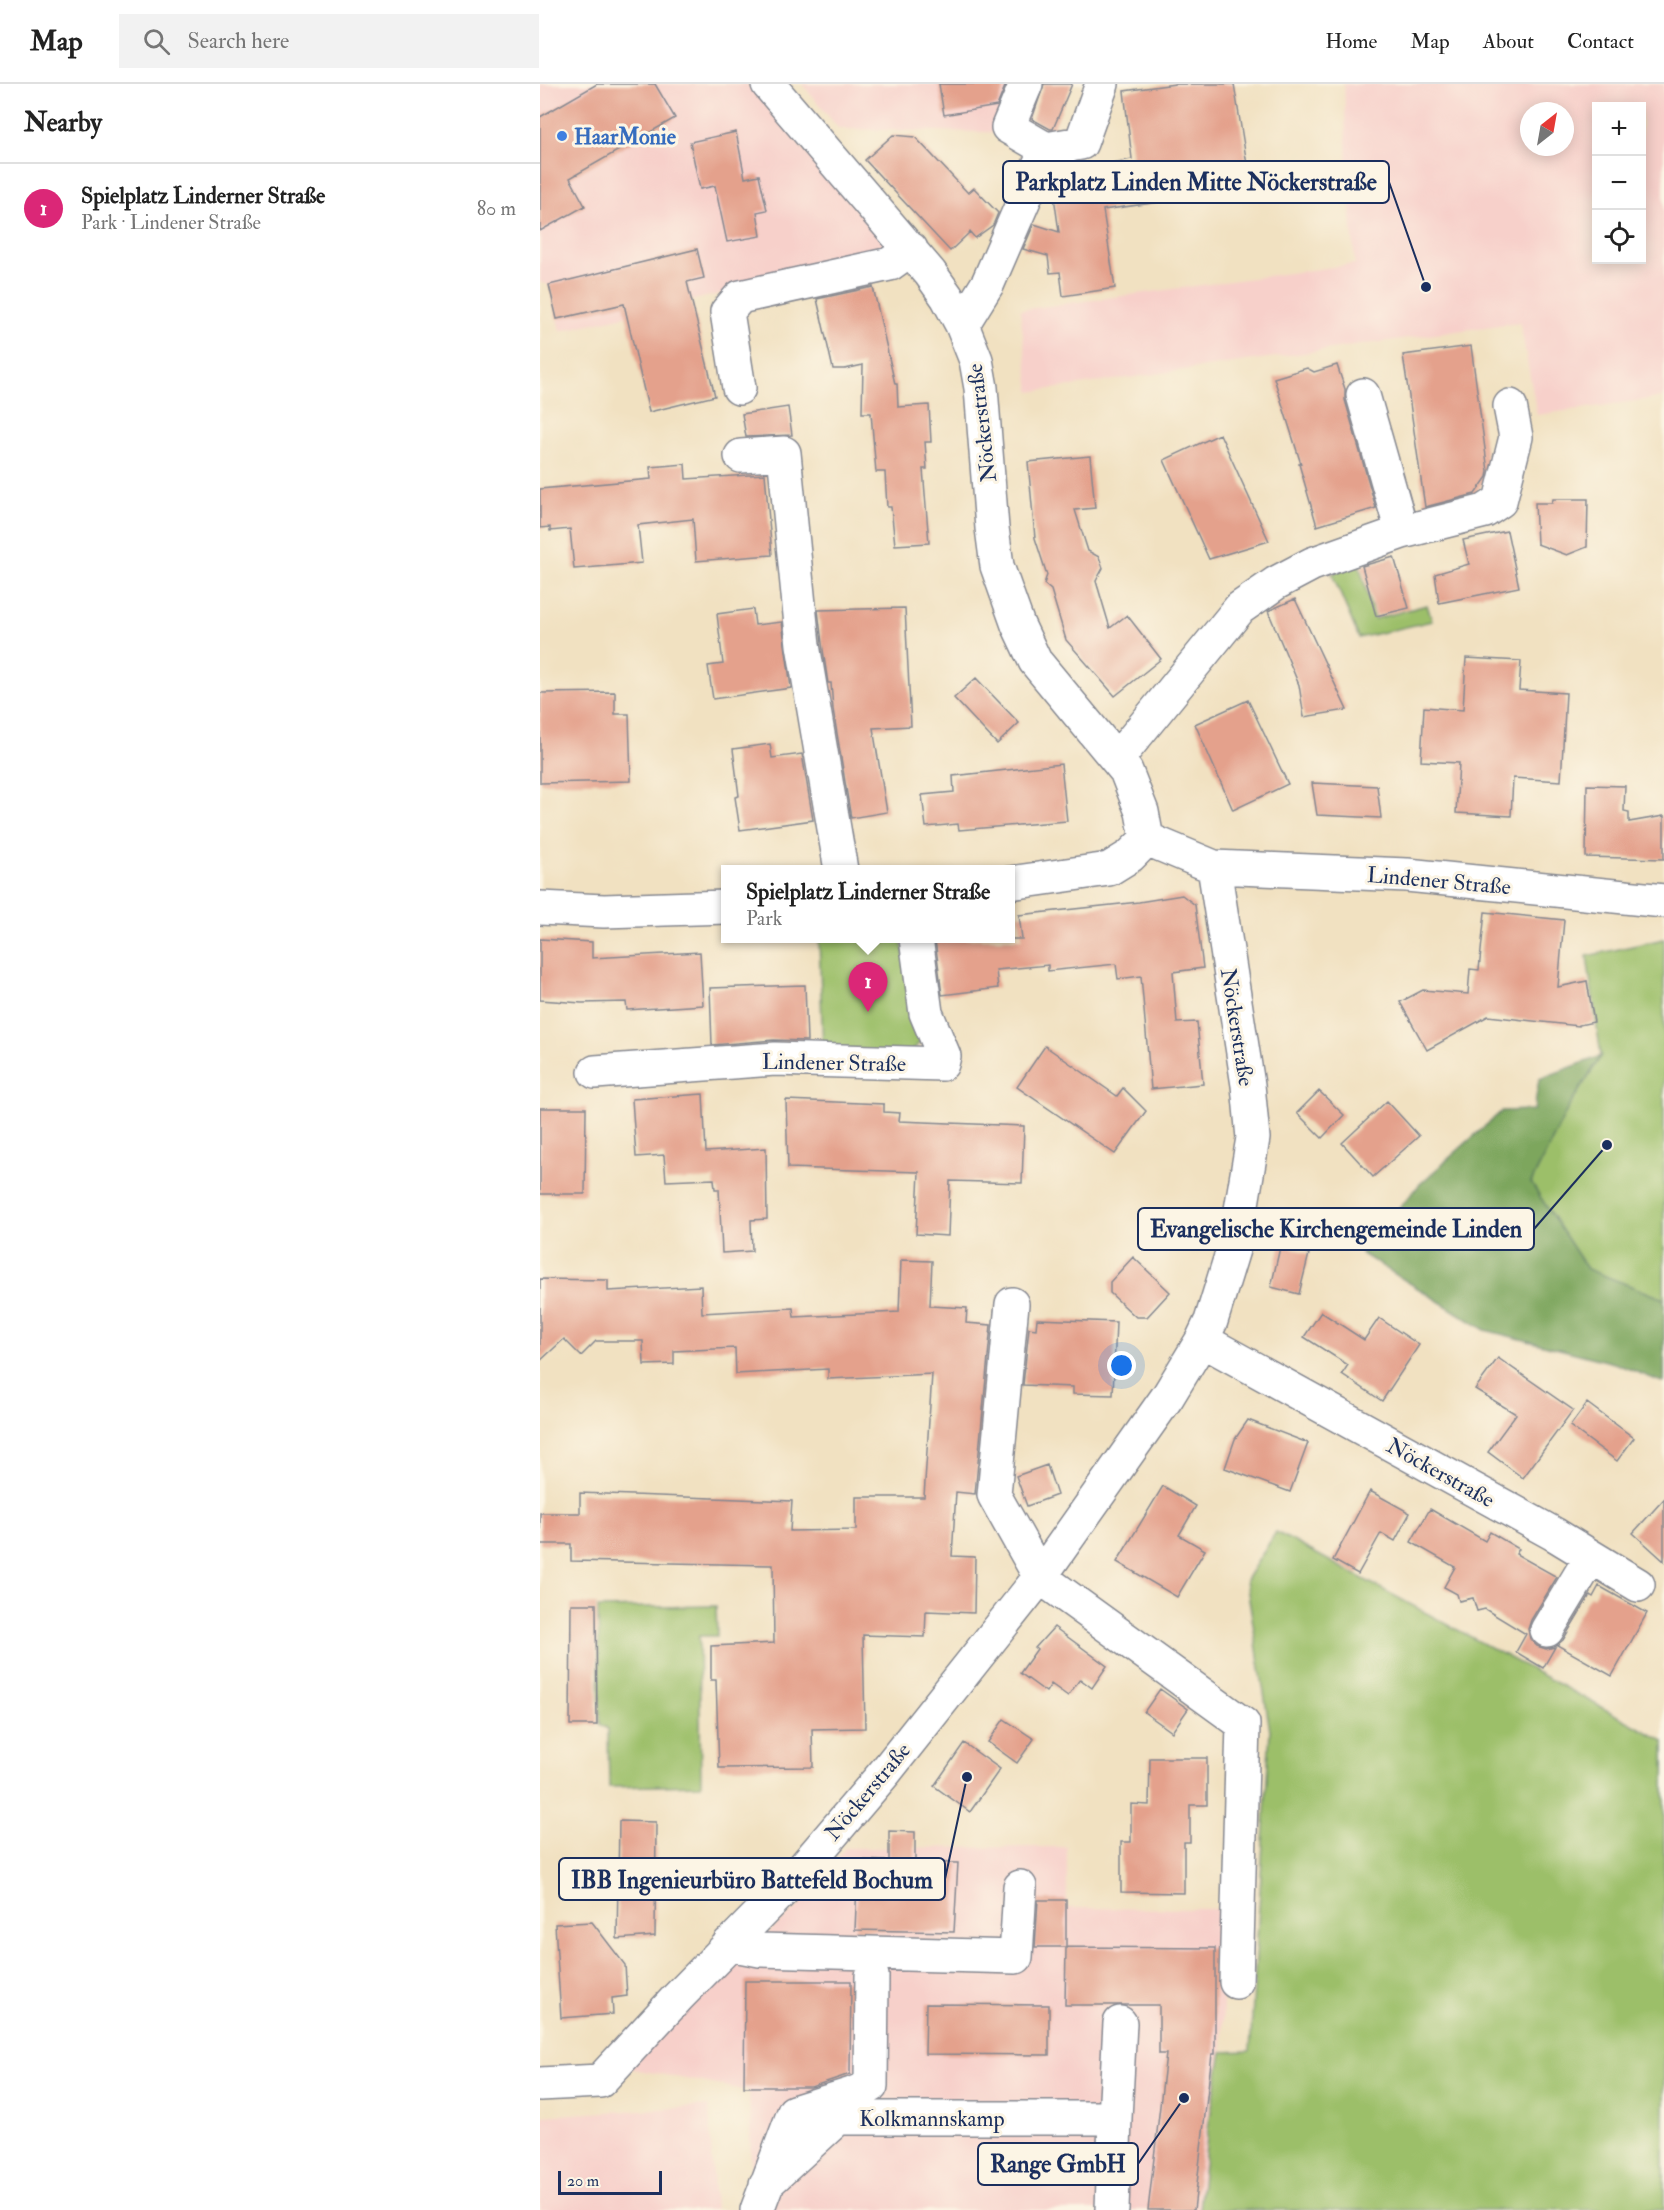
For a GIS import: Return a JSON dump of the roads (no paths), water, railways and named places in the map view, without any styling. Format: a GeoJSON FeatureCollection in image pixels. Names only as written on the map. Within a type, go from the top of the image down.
{"type":"FeatureCollection","features":[{"type":"Feature","properties":{"kind":"street","name":"Nöckerstraße"},"geometry":{"type":"LineString","coordinates":[[768,84],[911,249],[947,297],[962,325],[976,360],[981,388],[997,566],[1018,626],[1035,662],[1117,759],[1130,778],[1142,812],[1147,839]]}},
{"type":"Feature","properties":{"kind":"street"},"geometry":{"type":"LineString","coordinates":[[1026,84],[1008,127],[1046,149],[1081,143],[1102,84]]}},
{"type":"Feature","properties":{"kind":"street"},"geometry":{"type":"LineString","coordinates":[[962,325],[988,283],[1046,149]]}},
{"type":"Feature","properties":{"kind":"street"},"geometry":{"type":"LineString","coordinates":[[739,388],[727,312],[740,297],[890,264],[911,249]]}},
{"type":"Feature","properties":{"kind":"street"},"geometry":{"type":"LineString","coordinates":[[1363,395],[1402,532]]}},
{"type":"Feature","properties":{"kind":"street"},"geometry":{"type":"LineString","coordinates":[[1117,759],[1240,609],[1276,583],[1312,564],[1402,532],[1485,511],[1500,501],[1516,437],[1510,406]]}},
{"type":"Feature","properties":{"kind":"street"},"geometry":{"type":"LineString","coordinates":[[741,456],[784,453],[803,645],[841,865]]}},
{"type":"Feature","properties":{"kind":"street"},"geometry":{"type":"LineString","coordinates":[[1015,883],[1109,869],[1130,856],[1147,839],[1214,867]]}},
{"type":"Feature","properties":{"kind":"street","name":"Nöckerstraße"},"geometry":{"type":"LineString","coordinates":[[540,2084],[600,2081],[729,1944],[793,1880],[869,1792],[1040,1577],[1168,1396],[1202,1340],[1211,1321],[1236,1240],[1253,1138],[1248,1086],[1214,867]]}},
{"type":"Feature","properties":{"kind":"street","name":"Lindener Straße"},"geometry":{"type":"LineString","coordinates":[[1214,867],[1407,874],[1664,901]]}},
{"type":"Feature","properties":{"kind":"street"},"geometry":{"type":"LineString","coordinates":[[540,908],[604,911],[721,907]]}},
{"type":"Feature","properties":{"kind":"street","name":"Lindener Straße"},"geometry":{"type":"LineString","coordinates":[[595,1071],[775,1059],[942,1065],[945,1056],[926,1013],[917,943]]}},
{"type":"Feature","properties":{"kind":"street"},"geometry":{"type":"LineString","coordinates":[[1012,1304],[994,1495],[1040,1577],[1243,1724],[1236,1982]]}},
{"type":"Feature","properties":{"kind":"street","name":"Nöckerstraße"},"geometry":{"type":"LineString","coordinates":[[1202,1340],[1554,1534],[1638,1585]]}},
{"type":"Feature","properties":{"kind":"street"},"geometry":{"type":"LineString","coordinates":[[1547,1630],[1591,1557]]}},
{"type":"Feature","properties":{"kind":"street"},"geometry":{"type":"LineString","coordinates":[[729,1944],[760,1950],[1016,1957],[1020,1887]]}},
{"type":"Feature","properties":{"kind":"street"},"geometry":{"type":"LineString","coordinates":[[762,2197],[794,2112],[871,2086],[872,1976]]}},
{"type":"Feature","properties":{"kind":"street"},"geometry":{"type":"LineString","coordinates":[[1112,2210],[1120,2023]]}},
{"type":"Feature","properties":{"kind":"street","name":"Kolkmannskamp"},"geometry":{"type":"LineString","coordinates":[[762,2197],[838,2118],[1115,2118]]}},
{"type":"Feature","properties":{"kind":"place","name":"HaarMonie"},"geometry":{"type":"Point","coordinates":[562,136]}},
{"type":"Feature","properties":{"kind":"place","name":"Parkplatz Linden Mitte Nöckerstraße"},"geometry":{"type":"Point","coordinates":[1426,287]}},
{"type":"Feature","properties":{"kind":"place","name":"Spielplatz Linderner Straße"},"geometry":{"type":"Point","coordinates":[868,1012]}},
{"type":"Feature","properties":{"kind":"place","name":"Evangelische Kirchengemeinde Linden"},"geometry":{"type":"Point","coordinates":[1607,1145]}},
{"type":"Feature","properties":{"kind":"place","name":"IBB Ingenieurbüro Battefeld Bochum"},"geometry":{"type":"Point","coordinates":[967,1777]}},
{"type":"Feature","properties":{"kind":"place","name":"Range GmbH"},"geometry":{"type":"Point","coordinates":[1184,2098]}}]}
